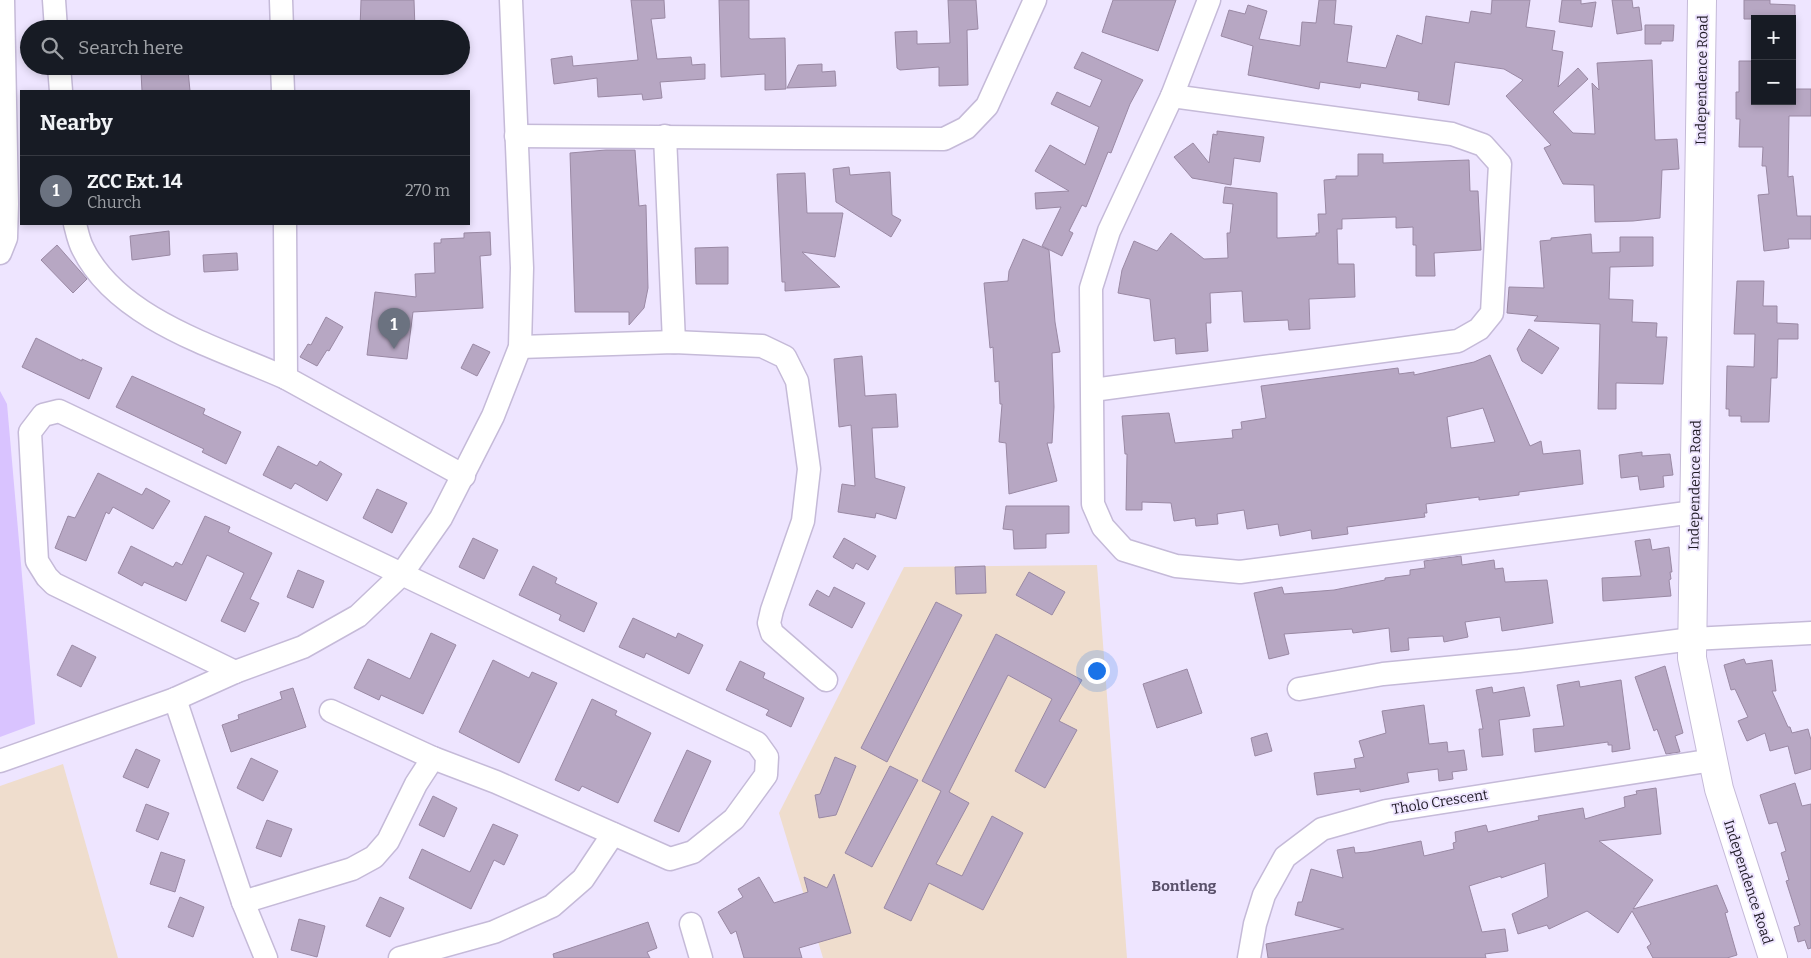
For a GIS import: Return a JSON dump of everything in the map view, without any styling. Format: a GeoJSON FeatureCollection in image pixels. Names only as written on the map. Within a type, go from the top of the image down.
{"type":"FeatureCollection","features":[{"type":"Feature","properties":{"kind":"street"},"geometry":{"type":"LineString","coordinates":[[0,253],[6,238],[7,204],[3,0]]}},
{"type":"Feature","properties":{"kind":"street"},"geometry":{"type":"LineString","coordinates":[[54,0],[55,20]]}},
{"type":"Feature","properties":{"kind":"street"},"geometry":{"type":"LineString","coordinates":[[281,0],[282,20]]}},
{"type":"Feature","properties":{"kind":"street"},"geometry":{"type":"LineString","coordinates":[[0,761],[175,700],[235,672],[303,647],[358,616],[401,576],[441,518],[493,416],[520,347],[522,268],[511,0]]}},
{"type":"Feature","properties":{"kind":"street"},"geometry":{"type":"LineString","coordinates":[[516,136],[944,139],[966,128],[987,106],[1035,0]]}},
{"type":"Feature","properties":{"kind":"street"},"geometry":{"type":"LineString","coordinates":[[1209,0],[1172,96],[1109,232],[1091,288],[1090,334],[1093,390],[1094,504],[1103,527],[1124,550],[1176,566],[1240,572],[1694,512]]}},
{"type":"Feature","properties":{"kind":"street","name":"Independence Road"},"geometry":{"type":"LineString","coordinates":[[1702,0],[1692,658],[1718,789],[1773,958]]}},
{"type":"Feature","properties":{"kind":"street"},"geometry":{"type":"LineString","coordinates":[[60,75],[62,90]]}},
{"type":"Feature","properties":{"kind":"street"},"geometry":{"type":"LineString","coordinates":[[282,75],[283,90]]}},
{"type":"Feature","properties":{"kind":"street"},"geometry":{"type":"LineString","coordinates":[[1093,390],[1458,341],[1479,329],[1492,313],[1500,164],[1483,146],[1452,134],[1172,96]]}},
{"type":"Feature","properties":{"kind":"street"},"geometry":{"type":"LineString","coordinates":[[665,136],[674,342]]}},
{"type":"Feature","properties":{"kind":"street"},"geometry":{"type":"LineString","coordinates":[[75,225],[83,249],[102,276],[130,303],[171,330],[286,378],[464,476]]}},
{"type":"Feature","properties":{"kind":"street"},"geometry":{"type":"LineString","coordinates":[[285,225],[286,378]]}},
{"type":"Feature","properties":{"kind":"street"},"geometry":{"type":"LineString","coordinates":[[520,347],[674,342],[762,346],[785,357],[797,380],[809,470],[803,521],[772,610],[770,623],[772,633],[826,680]]}},
{"type":"Feature","properties":{"kind":"street"},"geometry":{"type":"LineString","coordinates":[[235,672],[54,584],[47,576],[37,561],[30,432],[43,415],[59,411],[401,576],[757,743],[767,758],[766,775],[734,819],[693,852],[670,859],[496,782],[433,758],[331,711]]}},
{"type":"Feature","properties":{"kind":"street"},"geometry":{"type":"LineString","coordinates":[[1299,689],[1383,674],[1519,662],[1692,638],[1811,633]]}},
{"type":"Feature","properties":{"kind":"street"},"geometry":{"type":"LineString","coordinates":[[175,700],[243,902],[266,958]]}},
{"type":"Feature","properties":{"kind":"street"},"geometry":{"type":"LineString","coordinates":[[243,902],[352,868],[374,857],[388,841],[416,784],[433,758]]}},
{"type":"Feature","properties":{"kind":"street","name":"Tholo Crescent"},"geometry":{"type":"LineString","coordinates":[[1250,958],[1255,924],[1264,894],[1284,857],[1322,829],[1386,810],[1712,760]]}},
{"type":"Feature","properties":{"kind":"street"},"geometry":{"type":"LineString","coordinates":[[400,958],[494,932],[552,906],[583,879],[613,834]]}},
{"type":"Feature","properties":{"kind":"street"},"geometry":{"type":"LineString","coordinates":[[692,924],[701,958]]}},
{"type":"Feature","properties":{"kind":"shaded area"},"geometry":{"type":"Polygon","coordinates":[[[0,391],[7,404],[35,724],[0,737],[0,391]]]}},
{"type":"Feature","properties":{"kind":"shaded area"},"geometry":{"type":"Polygon","coordinates":[[[1097,565],[1127,958],[823,958],[779,813],[904,567],[1097,565]]]}},
{"type":"Feature","properties":{"kind":"shaded area"},"geometry":{"type":"Polygon","coordinates":[[[63,764],[118,958],[0,958],[0,786],[63,764]]]}},
{"type":"Feature","properties":{"kind":"building"},"geometry":{"type":"Polygon","coordinates":[[[361,0],[414,0],[415,20],[360,20],[361,0]]]}},
{"type":"Feature","properties":{"kind":"building"},"geometry":{"type":"Polygon","coordinates":[[[631,0],[664,0],[665,18],[651,19],[657,59],[691,57],[692,65],[705,64],[705,79],[660,82],[662,98],[643,100],[642,94],[598,97],[597,78],[554,84],[551,59],[572,56],[573,66],[638,60],[631,0]]]}},
{"type":"Feature","properties":{"kind":"building"},"geometry":{"type":"Polygon","coordinates":[[[719,0],[749,0],[749,38],[785,38],[786,89],[765,90],[765,74],[721,77],[719,0]]]}},
{"type":"Feature","properties":{"kind":"building"},"geometry":{"type":"Polygon","coordinates":[[[948,0],[976,0],[978,29],[967,30],[968,85],[939,86],[939,67],[900,70],[897,68],[895,32],[917,31],[917,44],[950,43],[948,0]]]}},
{"type":"Feature","properties":{"kind":"building"},"geometry":{"type":"Polygon","coordinates":[[[1113,0],[1176,0],[1158,51],[1102,32],[1113,0]]]}},
{"type":"Feature","properties":{"kind":"building"},"geometry":{"type":"Polygon","coordinates":[[[1319,0],[1336,0],[1334,24],[1352,26],[1347,62],[1386,68],[1397,35],[1422,44],[1426,16],[1469,23],[1471,11],[1491,14],[1492,0],[1530,0],[1526,27],[1555,31],[1552,50],[1563,52],[1558,87],[1578,68],[1588,79],[1553,112],[1573,133],[1595,134],[1592,83],[1599,90],[1597,63],[1652,60],[1655,140],[1677,139],[1679,169],[1662,170],[1660,218],[1595,222],[1594,185],[1563,184],[1544,148],[1551,145],[1506,96],[1523,80],[1504,69],[1455,62],[1449,105],[1418,100],[1419,92],[1361,83],[1360,88],[1320,82],[1319,89],[1248,75],[1253,46],[1221,36],[1229,10],[1245,14],[1248,5],[1267,11],[1259,39],[1300,46],[1302,22],[1316,23],[1319,0]]]}},
{"type":"Feature","properties":{"kind":"building"},"geometry":{"type":"Polygon","coordinates":[[[1562,0],[1581,0],[1581,4],[1596,2],[1592,27],[1559,22],[1562,0]]]}},
{"type":"Feature","properties":{"kind":"building"},"geometry":{"type":"Polygon","coordinates":[[[1612,0],[1632,0],[1633,8],[1639,7],[1642,30],[1617,34],[1612,0]]]}},
{"type":"Feature","properties":{"kind":"building"},"geometry":{"type":"Polygon","coordinates":[[[1744,0],[1770,0],[1770,4],[1795,5],[1795,15],[1751,15],[1751,19],[1744,19],[1744,0]]]}},
{"type":"Feature","properties":{"kind":"building"},"geometry":{"type":"Polygon","coordinates":[[[1645,25],[1674,25],[1673,41],[1661,41],[1661,44],[1645,44],[1645,25]]]}},
{"type":"Feature","properties":{"kind":"building"},"geometry":{"type":"Polygon","coordinates":[[[1082,52],[1143,80],[1130,104],[1111,153],[1108,152],[1086,207],[1082,205],[1069,231],[1073,233],[1062,256],[1042,246],[1061,207],[1036,209],[1035,193],[1069,191],[1035,171],[1050,145],[1085,165],[1099,127],[1051,104],[1057,92],[1090,107],[1102,80],[1074,68],[1082,52]]]}},
{"type":"Feature","properties":{"kind":"building"},"geometry":{"type":"Polygon","coordinates":[[[1739,61],[1751,61],[1751,105],[1796,105],[1796,89],[1811,89],[1811,116],[1789,116],[1788,177],[1793,176],[1797,216],[1811,216],[1811,239],[1788,239],[1789,248],[1764,251],[1758,195],[1769,194],[1766,166],[1762,166],[1763,147],[1739,147],[1740,119],[1736,119],[1736,92],[1739,92],[1739,61]]]}},
{"type":"Feature","properties":{"kind":"building"},"geometry":{"type":"Polygon","coordinates":[[[822,64],[822,72],[835,71],[836,86],[787,88],[798,65],[822,64]]]}},
{"type":"Feature","properties":{"kind":"building"},"geometry":{"type":"Polygon","coordinates":[[[141,75],[188,75],[190,90],[142,90],[141,75]]]}},
{"type":"Feature","properties":{"kind":"building"},"geometry":{"type":"Polygon","coordinates":[[[1217,131],[1264,137],[1260,162],[1234,158],[1231,185],[1192,178],[1174,157],[1193,143],[1209,163],[1213,134],[1217,135],[1217,131]]]}},
{"type":"Feature","properties":{"kind":"building"},"geometry":{"type":"Polygon","coordinates":[[[635,150],[639,206],[646,205],[648,288],[644,308],[629,325],[629,312],[575,312],[570,153],[635,150]]]}},
{"type":"Feature","properties":{"kind":"building"},"geometry":{"type":"Polygon","coordinates":[[[1358,154],[1383,154],[1383,163],[1469,160],[1470,191],[1478,191],[1481,250],[1434,253],[1435,276],[1416,276],[1416,245],[1413,245],[1413,227],[1396,228],[1396,217],[1342,219],[1342,229],[1337,229],[1338,264],[1354,264],[1355,297],[1309,299],[1310,329],[1289,330],[1288,320],[1244,322],[1242,291],[1210,293],[1211,323],[1206,323],[1208,351],[1176,354],[1175,338],[1154,341],[1150,299],[1118,293],[1122,270],[1134,241],[1157,251],[1171,233],[1204,259],[1228,258],[1227,233],[1230,233],[1233,204],[1223,203],[1225,187],[1277,193],[1277,238],[1316,236],[1316,233],[1319,233],[1318,214],[1326,214],[1324,180],[1336,179],[1336,176],[1358,176],[1358,154]]]}},
{"type":"Feature","properties":{"kind":"building"},"geometry":{"type":"Polygon","coordinates":[[[849,167],[850,175],[890,172],[892,215],[901,220],[891,237],[836,202],[833,169],[849,167]]]}},
{"type":"Feature","properties":{"kind":"building"},"geometry":{"type":"Polygon","coordinates":[[[805,173],[807,213],[843,213],[835,257],[802,252],[840,287],[785,291],[785,282],[782,282],[777,174],[805,173]]]}},
{"type":"Feature","properties":{"kind":"building"},"geometry":{"type":"Polygon","coordinates":[[[169,231],[170,255],[132,260],[130,236],[169,231]]]}},
{"type":"Feature","properties":{"kind":"building"},"geometry":{"type":"Polygon","coordinates":[[[490,232],[491,255],[480,256],[483,308],[413,312],[407,359],[367,355],[375,292],[416,297],[415,274],[435,273],[434,243],[441,243],[441,239],[464,238],[464,233],[490,232]]]}},
{"type":"Feature","properties":{"kind":"building"},"geometry":{"type":"Polygon","coordinates":[[[1591,234],[1592,253],[1620,252],[1620,237],[1653,237],[1653,266],[1610,267],[1609,299],[1633,300],[1632,322],[1657,323],[1656,337],[1667,337],[1663,384],[1616,383],[1616,409],[1598,409],[1600,324],[1534,321],[1538,316],[1507,313],[1509,287],[1544,288],[1540,241],[1591,234]]]}},
{"type":"Feature","properties":{"kind":"building"},"geometry":{"type":"Polygon","coordinates":[[[1023,239],[1049,250],[1055,322],[1060,352],[1052,353],[1054,407],[1052,443],[1047,443],[1057,481],[1009,494],[1006,443],[999,442],[1002,404],[1000,404],[999,381],[995,382],[993,347],[990,348],[984,283],[1008,281],[1009,271],[1023,239]]]}},
{"type":"Feature","properties":{"kind":"building"},"geometry":{"type":"Polygon","coordinates":[[[57,245],[87,279],[73,293],[41,260],[57,245]]]}},
{"type":"Feature","properties":{"kind":"building"},"geometry":{"type":"Polygon","coordinates":[[[728,247],[728,284],[696,284],[695,248],[728,247]]]}},
{"type":"Feature","properties":{"kind":"building"},"geometry":{"type":"Polygon","coordinates":[[[237,253],[238,270],[204,272],[203,255],[237,253]]]}},
{"type":"Feature","properties":{"kind":"building"},"geometry":{"type":"Polygon","coordinates":[[[1737,281],[1764,281],[1763,306],[1777,306],[1777,323],[1798,324],[1798,339],[1778,339],[1777,378],[1771,378],[1769,422],[1741,422],[1741,416],[1729,416],[1729,409],[1726,409],[1727,366],[1754,367],[1755,334],[1734,334],[1737,281]]]}},
{"type":"Feature","properties":{"kind":"building"},"geometry":{"type":"Polygon","coordinates":[[[326,317],[343,327],[329,351],[327,350],[317,366],[300,357],[308,344],[311,345],[326,317]]]}},
{"type":"Feature","properties":{"kind":"building"},"geometry":{"type":"Polygon","coordinates":[[[1529,329],[1559,348],[1542,374],[1522,361],[1517,349],[1529,329]]]}},
{"type":"Feature","properties":{"kind":"building"},"geometry":{"type":"Polygon","coordinates":[[[36,338],[82,361],[82,359],[102,368],[89,399],[22,367],[36,338]]]}},
{"type":"Feature","properties":{"kind":"building"},"geometry":{"type":"Polygon","coordinates":[[[473,344],[490,352],[477,376],[461,368],[473,344]]]}},
{"type":"Feature","properties":{"kind":"building"},"geometry":{"type":"Polygon","coordinates":[[[1490,355],[1530,446],[1541,441],[1543,454],[1580,450],[1583,484],[1519,492],[1519,495],[1479,500],[1479,497],[1426,504],[1427,513],[1424,513],[1425,517],[1347,527],[1348,534],[1312,539],[1311,530],[1280,536],[1278,524],[1247,529],[1244,510],[1217,514],[1218,524],[1196,526],[1195,518],[1174,521],[1171,503],[1142,502],[1142,510],[1126,510],[1127,454],[1125,454],[1122,416],[1169,413],[1175,443],[1233,438],[1232,430],[1242,429],[1241,422],[1266,418],[1261,386],[1398,368],[1399,374],[1414,372],[1414,375],[1474,362],[1490,355]],[[1483,408],[1447,417],[1451,448],[1495,442],[1483,408]]]}},
{"type":"Feature","properties":{"kind":"building"},"geometry":{"type":"Polygon","coordinates":[[[862,356],[865,396],[896,394],[898,427],[872,428],[875,478],[905,487],[896,519],[876,513],[875,518],[838,512],[842,484],[855,486],[851,425],[839,427],[834,359],[862,356]]]}},
{"type":"Feature","properties":{"kind":"building"},"geometry":{"type":"Polygon","coordinates":[[[132,376],[205,409],[203,414],[241,432],[226,464],[202,452],[204,449],[116,407],[132,376]]]}},
{"type":"Feature","properties":{"kind":"building"},"geometry":{"type":"Polygon","coordinates":[[[278,446],[317,466],[320,461],[342,474],[327,501],[295,483],[291,489],[263,475],[278,446]]]}},
{"type":"Feature","properties":{"kind":"building"},"geometry":{"type":"Polygon","coordinates":[[[1642,452],[1642,456],[1670,454],[1673,475],[1663,476],[1664,487],[1640,490],[1638,476],[1621,478],[1619,455],[1642,452]]]}},
{"type":"Feature","properties":{"kind":"building"},"geometry":{"type":"Polygon","coordinates":[[[98,473],[142,495],[146,488],[170,501],[153,529],[113,507],[109,514],[106,512],[86,561],[55,548],[68,516],[75,518],[98,473]]]}},
{"type":"Feature","properties":{"kind":"building"},"geometry":{"type":"Polygon","coordinates":[[[377,489],[407,503],[392,533],[363,518],[377,489]]]}},
{"type":"Feature","properties":{"kind":"building"},"geometry":{"type":"Polygon","coordinates":[[[1006,506],[1069,506],[1069,533],[1046,534],[1046,548],[1014,549],[1013,530],[1003,529],[1006,506]]]}},
{"type":"Feature","properties":{"kind":"building"},"geometry":{"type":"Polygon","coordinates":[[[205,516],[230,527],[228,532],[272,553],[250,599],[259,603],[245,632],[221,621],[244,573],[207,555],[186,601],[144,582],[142,586],[118,573],[131,546],[173,567],[176,562],[182,565],[205,516]]]}},
{"type":"Feature","properties":{"kind":"building"},"geometry":{"type":"Polygon","coordinates":[[[473,538],[498,550],[484,579],[459,567],[473,538]]]}},
{"type":"Feature","properties":{"kind":"building"},"geometry":{"type":"Polygon","coordinates":[[[844,538],[876,556],[868,570],[856,563],[853,569],[833,557],[844,538]]]}},
{"type":"Feature","properties":{"kind":"building"},"geometry":{"type":"Polygon","coordinates":[[[1650,539],[1652,550],[1669,547],[1672,572],[1670,572],[1671,579],[1669,580],[1671,596],[1603,601],[1602,578],[1641,576],[1635,541],[1650,539]]]}},
{"type":"Feature","properties":{"kind":"building"},"geometry":{"type":"Polygon","coordinates":[[[1461,556],[1462,565],[1494,560],[1495,569],[1503,568],[1505,582],[1547,580],[1553,623],[1502,631],[1500,617],[1465,622],[1468,637],[1444,642],[1443,636],[1408,638],[1409,650],[1391,652],[1389,628],[1353,633],[1352,629],[1284,634],[1289,654],[1269,659],[1254,593],[1282,587],[1284,594],[1334,590],[1385,580],[1385,578],[1410,575],[1410,570],[1425,568],[1424,561],[1461,556]]]}},
{"type":"Feature","properties":{"kind":"building"},"geometry":{"type":"Polygon","coordinates":[[[533,566],[557,578],[555,583],[597,603],[584,632],[559,620],[561,615],[519,595],[533,566]]]}},
{"type":"Feature","properties":{"kind":"building"},"geometry":{"type":"Polygon","coordinates":[[[985,566],[986,593],[956,594],[955,567],[985,566]]]}},
{"type":"Feature","properties":{"kind":"building"},"geometry":{"type":"Polygon","coordinates":[[[298,570],[324,581],[313,608],[287,597],[298,570]]]}},
{"type":"Feature","properties":{"kind":"building"},"geometry":{"type":"Polygon","coordinates":[[[1029,572],[1065,592],[1052,615],[1016,595],[1029,572]]]}},
{"type":"Feature","properties":{"kind":"building"},"geometry":{"type":"Polygon","coordinates":[[[834,587],[865,603],[852,628],[809,605],[817,590],[829,597],[834,587]]]}},
{"type":"Feature","properties":{"kind":"building"},"geometry":{"type":"Polygon","coordinates":[[[936,602],[962,615],[887,762],[861,748],[936,602]]]}},
{"type":"Feature","properties":{"kind":"building"},"geometry":{"type":"Polygon","coordinates":[[[633,618],[676,638],[678,633],[703,645],[689,674],[646,653],[644,658],[619,647],[633,618]]]}},
{"type":"Feature","properties":{"kind":"building"},"geometry":{"type":"Polygon","coordinates":[[[431,633],[456,645],[423,714],[381,695],[379,700],[354,688],[368,659],[410,679],[431,633]]]}},
{"type":"Feature","properties":{"kind":"building"},"geometry":{"type":"Polygon","coordinates":[[[996,634],[1082,680],[1059,721],[1077,730],[1045,788],[1015,771],[1052,699],[1008,675],[949,792],[969,803],[936,864],[962,876],[992,816],[1023,833],[983,910],[929,883],[911,921],[884,908],[941,791],[922,781],[996,634]]]}},
{"type":"Feature","properties":{"kind":"building"},"geometry":{"type":"Polygon","coordinates":[[[72,645],[96,657],[81,687],[57,675],[72,645]]]}},
{"type":"Feature","properties":{"kind":"building"},"geometry":{"type":"Polygon","coordinates":[[[1744,659],[1746,664],[1772,660],[1776,691],[1772,691],[1788,727],[1790,727],[1792,733],[1808,729],[1811,740],[1811,769],[1795,774],[1788,746],[1770,751],[1765,733],[1747,741],[1738,721],[1748,717],[1735,689],[1731,690],[1724,665],[1744,659]]]}},
{"type":"Feature","properties":{"kind":"building"},"geometry":{"type":"Polygon","coordinates":[[[493,660],[529,678],[532,672],[557,683],[519,763],[459,732],[493,660]]]}},
{"type":"Feature","properties":{"kind":"building"},"geometry":{"type":"Polygon","coordinates":[[[740,661],[765,673],[763,678],[804,698],[791,727],[766,715],[769,710],[726,690],[740,661]]]}},
{"type":"Feature","properties":{"kind":"building"},"geometry":{"type":"Polygon","coordinates":[[[1665,666],[1683,733],[1675,736],[1680,752],[1666,754],[1657,729],[1654,731],[1635,677],[1665,666]]]}},
{"type":"Feature","properties":{"kind":"building"},"geometry":{"type":"Polygon","coordinates":[[[1187,669],[1202,713],[1157,728],[1143,684],[1187,669]]]}},
{"type":"Feature","properties":{"kind":"building"},"geometry":{"type":"Polygon","coordinates":[[[1621,680],[1630,749],[1612,752],[1612,745],[1608,745],[1608,742],[1535,752],[1533,729],[1564,726],[1557,685],[1579,681],[1580,687],[1621,680]]]}},
{"type":"Feature","properties":{"kind":"building"},"geometry":{"type":"Polygon","coordinates":[[[1492,687],[1493,693],[1524,687],[1530,716],[1499,720],[1503,755],[1482,757],[1479,729],[1483,729],[1476,690],[1492,687]]]}},
{"type":"Feature","properties":{"kind":"building"},"geometry":{"type":"Polygon","coordinates":[[[293,688],[306,727],[231,752],[222,725],[239,719],[238,715],[282,699],[280,692],[293,688]]]}},
{"type":"Feature","properties":{"kind":"building"},"geometry":{"type":"Polygon","coordinates":[[[592,699],[617,711],[615,715],[651,733],[618,803],[582,786],[579,791],[555,780],[592,699]]]}},
{"type":"Feature","properties":{"kind":"building"},"geometry":{"type":"Polygon","coordinates":[[[1424,705],[1429,744],[1447,742],[1448,752],[1464,750],[1467,770],[1452,772],[1453,779],[1439,781],[1438,769],[1407,773],[1409,782],[1360,792],[1360,789],[1317,795],[1314,773],[1356,768],[1354,759],[1364,757],[1359,741],[1386,733],[1382,711],[1424,705]]]}},
{"type":"Feature","properties":{"kind":"building"},"geometry":{"type":"Polygon","coordinates":[[[1267,733],[1272,751],[1255,756],[1251,738],[1267,733]]]}},
{"type":"Feature","properties":{"kind":"building"},"geometry":{"type":"Polygon","coordinates":[[[136,749],[160,760],[148,788],[123,777],[136,749]]]}},
{"type":"Feature","properties":{"kind":"building"},"geometry":{"type":"Polygon","coordinates":[[[687,750],[711,761],[679,832],[654,821],[687,750]]]}},
{"type":"Feature","properties":{"kind":"building"},"geometry":{"type":"Polygon","coordinates":[[[835,757],[856,766],[836,815],[819,818],[815,795],[820,794],[835,757]]]}},
{"type":"Feature","properties":{"kind":"building"},"geometry":{"type":"Polygon","coordinates":[[[251,758],[278,771],[263,801],[237,788],[251,758]]]}},
{"type":"Feature","properties":{"kind":"building"},"geometry":{"type":"Polygon","coordinates":[[[890,766],[918,780],[872,867],[845,853],[890,766]]]}},
{"type":"Feature","properties":{"kind":"building"},"geometry":{"type":"Polygon","coordinates":[[[1795,783],[1802,806],[1811,804],[1811,948],[1808,949],[1805,940],[1798,942],[1794,927],[1800,925],[1786,881],[1789,880],[1781,853],[1786,851],[1777,822],[1769,824],[1760,795],[1795,783]]]}},
{"type":"Feature","properties":{"kind":"building"},"geometry":{"type":"Polygon","coordinates":[[[1656,788],[1661,834],[1599,841],[1653,880],[1633,909],[1717,885],[1728,912],[1725,913],[1737,955],[1727,958],[1653,958],[1647,947],[1651,944],[1632,911],[1618,933],[1587,911],[1549,929],[1547,925],[1518,934],[1512,914],[1548,897],[1545,863],[1501,878],[1501,876],[1469,886],[1482,932],[1505,929],[1508,951],[1485,954],[1486,958],[1268,958],[1266,944],[1344,929],[1295,915],[1298,902],[1302,902],[1311,869],[1343,878],[1337,850],[1354,847],[1355,853],[1368,852],[1421,841],[1424,856],[1454,849],[1453,843],[1456,842],[1455,832],[1486,825],[1488,832],[1539,820],[1538,816],[1583,808],[1585,819],[1625,807],[1624,797],[1637,794],[1636,791],[1656,788]]]}},
{"type":"Feature","properties":{"kind":"building"},"geometry":{"type":"Polygon","coordinates":[[[433,796],[457,808],[444,837],[419,825],[433,796]]]}},
{"type":"Feature","properties":{"kind":"building"},"geometry":{"type":"Polygon","coordinates":[[[146,804],[169,813],[158,840],[136,831],[146,804]]]}},
{"type":"Feature","properties":{"kind":"building"},"geometry":{"type":"Polygon","coordinates":[[[267,820],[292,829],[281,857],[256,848],[267,820]]]}},
{"type":"Feature","properties":{"kind":"building"},"geometry":{"type":"Polygon","coordinates":[[[493,824],[518,835],[504,865],[494,860],[471,909],[409,878],[422,849],[470,872],[493,824]]]}},
{"type":"Feature","properties":{"kind":"building"},"geometry":{"type":"Polygon","coordinates":[[[161,852],[185,860],[175,892],[150,884],[161,852]]]}},
{"type":"Feature","properties":{"kind":"building"},"geometry":{"type":"Polygon","coordinates":[[[834,874],[851,933],[799,948],[802,958],[744,958],[736,931],[731,934],[718,912],[743,897],[738,889],[759,877],[774,903],[808,892],[804,877],[827,888],[834,874]]]}},
{"type":"Feature","properties":{"kind":"building"},"geometry":{"type":"Polygon","coordinates":[[[180,897],[204,907],[193,937],[168,927],[180,897]]]}},
{"type":"Feature","properties":{"kind":"building"},"geometry":{"type":"Polygon","coordinates":[[[380,897],[404,908],[390,937],[366,926],[380,897]]]}},
{"type":"Feature","properties":{"kind":"building"},"geometry":{"type":"Polygon","coordinates":[[[299,919],[325,926],[317,957],[291,950],[299,919]]]}},
{"type":"Feature","properties":{"kind":"building"},"geometry":{"type":"Polygon","coordinates":[[[648,922],[657,948],[647,952],[650,958],[554,958],[553,954],[648,922]]]}},
{"type":"Feature","properties":{"kind":"place","name":"ZCC Ext. 14"},"geometry":{"type":"Point","coordinates":[394,349]}},
{"type":"Feature","properties":{"kind":"district","name":"Bontleng"},"geometry":{"type":"Point","coordinates":[1184,886]}}]}
